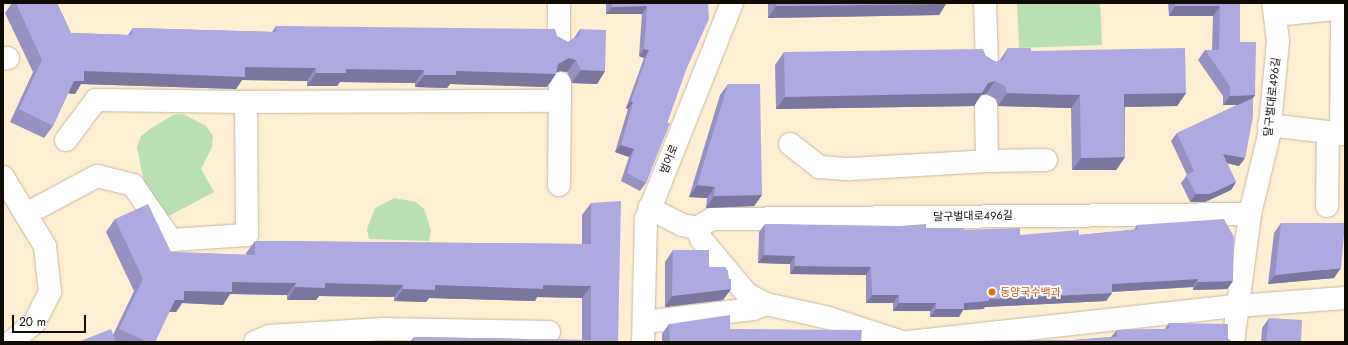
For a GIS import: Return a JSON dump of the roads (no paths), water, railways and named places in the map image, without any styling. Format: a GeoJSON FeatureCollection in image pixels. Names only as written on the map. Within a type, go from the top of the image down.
{"type":"FeatureCollection","features":[{"type":"Feature","properties":{"kind":"street"},"geometry":{"type":"LineString","coordinates":[[559,3],[559,42]]}},
{"type":"Feature","properties":{"kind":"street","name":"범어로"},"geometry":{"type":"LineString","coordinates":[[732,3],[649,208],[646,219],[644,332],[753,309],[766,304]]}},
{"type":"Feature","properties":{"kind":"street"},"geometry":{"type":"LineString","coordinates":[[985,3],[986,62]]}},
{"type":"Feature","properties":{"kind":"street"},"geometry":{"type":"LineString","coordinates":[[1274,9],[1344,9],[1338,134],[1327,206]]}},
{"type":"Feature","properties":{"kind":"street","name":"달구벌대로496길"},"geometry":{"type":"LineString","coordinates":[[1233,342],[1250,214],[1270,125],[1278,41],[1274,9]]}},
{"type":"Feature","properties":{"kind":"street"},"geometry":{"type":"LineString","coordinates":[[66,140],[96,100],[246,102],[560,92],[559,185]]}},
{"type":"Feature","properties":{"kind":"street"},"geometry":{"type":"LineString","coordinates":[[26,214],[97,176],[133,184],[171,240],[247,235],[246,102]]}},
{"type":"Feature","properties":{"kind":"street"},"geometry":{"type":"LineString","coordinates":[[986,106],[987,162]]}},
{"type":"Feature","properties":{"kind":"street"},"geometry":{"type":"LineString","coordinates":[[1270,125],[1338,134]]}},
{"type":"Feature","properties":{"kind":"street"},"geometry":{"type":"LineString","coordinates":[[790,144],[819,167],[850,169],[1046,160]]}},
{"type":"Feature","properties":{"kind":"street"},"geometry":{"type":"LineString","coordinates":[[3,177],[45,246],[50,292],[34,323],[12,342]]}},
{"type":"Feature","properties":{"kind":"street"},"geometry":{"type":"LineString","coordinates":[[649,208],[682,225],[697,228],[701,239],[748,294],[766,304],[825,317],[902,342]]}},
{"type":"Feature","properties":{"kind":"street","name":"달구벌대로496길"},"geometry":{"type":"LineString","coordinates":[[697,228],[712,219],[1250,214]]}},
{"type":"Feature","properties":{"kind":"street"},"geometry":{"type":"LineString","coordinates":[[909,342],[1237,306],[1345,298]]}},
{"type":"Feature","properties":{"kind":"street"},"geometry":{"type":"LineString","coordinates":[[255,342],[270,336],[550,332]]}},
{"type":"Feature","properties":{"kind":"place","name":"동양국수백과"},"geometry":{"type":"Point","coordinates":[992,292]}}]}
